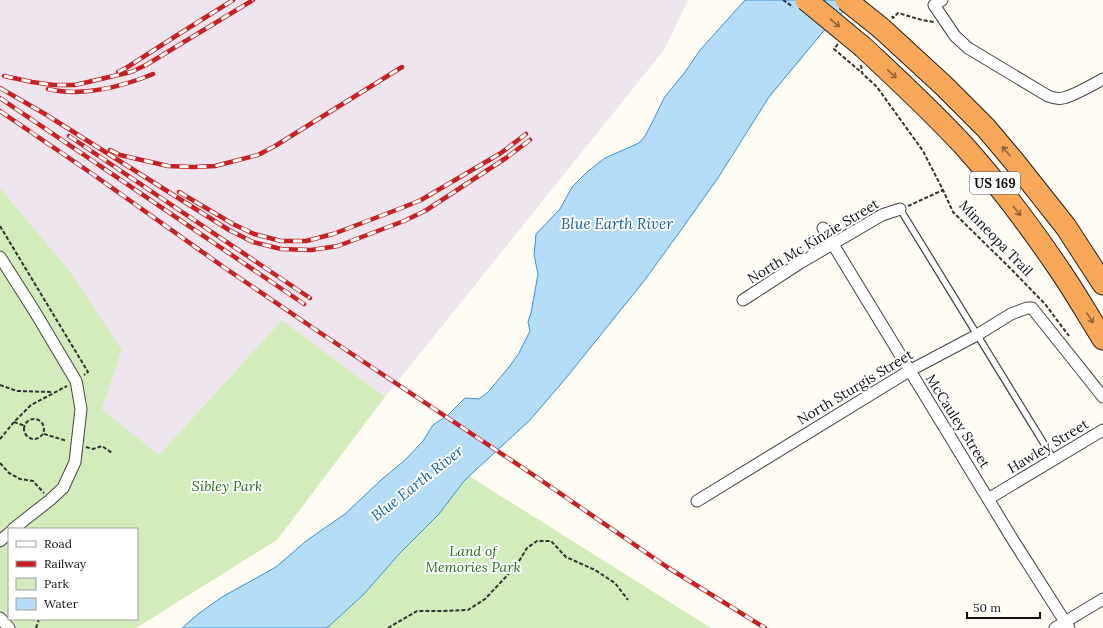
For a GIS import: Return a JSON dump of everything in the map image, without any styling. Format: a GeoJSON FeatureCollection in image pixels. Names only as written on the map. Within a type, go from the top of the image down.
{"type":"FeatureCollection","features":[{"type":"Feature","properties":{"kind":"highway","name":"US 169"},"geometry":{"type":"LineString","coordinates":[[806,0],[862,54],[922,102],[965,147],[1024,220],[1061,272],[1103,339]]}},
{"type":"Feature","properties":{"kind":"highway","name":"US 169"},"geometry":{"type":"LineString","coordinates":[[846,0],[884,21],[943,85],[986,128],[1066,227],[1103,284]]}},
{"type":"Feature","properties":{"kind":"highway"},"geometry":{"type":"LineString","coordinates":[[1066,227],[1103,270]]}},
{"type":"Feature","properties":{"kind":"street"},"geometry":{"type":"LineString","coordinates":[[938,3],[955,36],[968,48],[1048,96],[1064,98],[1102,81]]}},
{"type":"Feature","properties":{"kind":"street","name":"North Mc Kinzie Street"},"geometry":{"type":"LineString","coordinates":[[743,300],[832,244],[882,215],[900,209]]}},
{"type":"Feature","properties":{"kind":"street","name":"McCauley Street"},"geometry":{"type":"LineString","coordinates":[[823,228],[909,371],[1067,625]]}},
{"type":"Feature","properties":{"kind":"street"},"geometry":{"type":"LineString","coordinates":[[0,256],[35,312],[77,386],[81,409],[75,462],[63,488],[15,528]]}},
{"type":"Feature","properties":{"kind":"street","name":"North Sturgis Street"},"geometry":{"type":"LineString","coordinates":[[697,500],[909,371],[977,335],[1011,314],[1027,308],[1032,308],[1103,397]]}},
{"type":"Feature","properties":{"kind":"street","name":"Hawley Street"},"geometry":{"type":"LineString","coordinates":[[988,499],[1103,430]]}},
{"type":"Feature","properties":{"kind":"street"},"geometry":{"type":"LineString","coordinates":[[0,541],[8,533]]}},
{"type":"Feature","properties":{"kind":"street"},"geometry":{"type":"LineString","coordinates":[[1056,628],[1067,625],[1103,599]]}},
{"type":"Feature","properties":{"kind":"street"},"geometry":{"type":"LineString","coordinates":[[0,618],[9,628]]}},
{"type":"Feature","properties":{"kind":"lane"},"geometry":{"type":"LineString","coordinates":[[900,209],[1054,460]]}},
{"type":"Feature","properties":{"kind":"path"},"geometry":{"type":"LineString","coordinates":[[884,21],[894,18],[898,13],[922,20]]}},
{"type":"Feature","properties":{"kind":"path","name":"Minneopa Trail"},"geometry":{"type":"LineString","coordinates":[[834,48],[876,87],[923,151],[953,212],[1044,304],[1072,341]]}},
{"type":"Feature","properties":{"kind":"path"},"geometry":{"type":"LineString","coordinates":[[862,54],[862,73]]}},
{"type":"Feature","properties":{"kind":"path"},"geometry":{"type":"LineString","coordinates":[[900,209],[943,190]]}},
{"type":"Feature","properties":{"kind":"path"},"geometry":{"type":"LineString","coordinates":[[0,385],[17,391],[53,392]]}},
{"type":"Feature","properties":{"kind":"path"},"geometry":{"type":"LineString","coordinates":[[39,420],[44,427],[44,434],[39,438],[29,438],[25,432],[25,426],[29,421],[39,420]]}},
{"type":"Feature","properties":{"kind":"path"},"geometry":{"type":"LineString","coordinates":[[14,422],[25,426]]}},
{"type":"Feature","properties":{"kind":"path"},"geometry":{"type":"LineString","coordinates":[[0,463],[9,473],[20,479],[33,481],[50,500]]}},
{"type":"Feature","properties":{"kind":"path"},"geometry":{"type":"LineString","coordinates":[[388,628],[417,610],[442,612],[468,610],[485,599],[516,566],[527,548],[537,541],[551,541],[566,557],[595,570],[615,583],[628,600]]}},
{"type":"Feature","properties":{"kind":"shaded area"},"geometry":{"type":"Polygon","coordinates":[[[0,0],[688,0],[664,50],[385,397],[282,320],[159,455],[102,409],[122,350],[70,271],[0,188],[0,0]]]}},
{"type":"Feature","properties":{"kind":"green space","name":"Sibley Park"},"geometry":{"type":"Polygon","coordinates":[[[0,188],[70,271],[122,350],[102,409],[159,455],[282,320],[385,397],[277,540],[136,628],[0,628],[0,188]]]}},
{"type":"Feature","properties":{"kind":"green space","name":"Land of Memories Park"},"geometry":{"type":"Polygon","coordinates":[[[461,471],[711,628],[305,628],[461,471]]]}},
{"type":"Feature","properties":{"kind":"water","name":"Blue Earth River"},"geometry":{"type":"Polygon","coordinates":[[[745,0],[856,0],[827,27],[769,97],[718,178],[644,281],[566,378],[530,420],[464,481],[439,514],[400,553],[364,594],[327,628],[182,628],[198,614],[222,597],[276,567],[306,541],[345,514],[405,460],[423,441],[433,425],[448,415],[465,398],[479,399],[488,392],[519,353],[530,331],[528,322],[538,274],[534,255],[536,234],[560,209],[572,187],[586,173],[605,158],[639,143],[645,136],[664,98],[700,50],[745,0]]]}},
{"type":"Feature","properties":{"kind":"railway"},"geometry":{"type":"LineString","coordinates":[[118,72],[233,0]]}},
{"type":"Feature","properties":{"kind":"railway"},"geometry":{"type":"LineString","coordinates":[[4,76],[54,85],[75,85],[131,72],[146,65],[253,0]]}},
{"type":"Feature","properties":{"kind":"railway"},"geometry":{"type":"LineString","coordinates":[[110,150],[120,155],[168,166],[193,167],[215,166],[258,155],[402,67]]}},
{"type":"Feature","properties":{"kind":"railway"},"geometry":{"type":"LineString","coordinates":[[48,89],[74,92],[88,91],[115,87],[153,74]]}},
{"type":"Feature","properties":{"kind":"railway"},"geometry":{"type":"LineString","coordinates":[[0,88],[45,114],[229,230],[253,242],[281,249],[311,250],[338,246],[404,221],[425,211],[506,158],[530,140]]}},
{"type":"Feature","properties":{"kind":"railway"},"geometry":{"type":"LineString","coordinates":[[0,98],[304,304]]}},
{"type":"Feature","properties":{"kind":"railway"},"geometry":{"type":"LineString","coordinates":[[0,111],[319,332],[532,474],[667,567],[765,628]]}},
{"type":"Feature","properties":{"kind":"railway"},"geometry":{"type":"LineString","coordinates":[[179,192],[233,224],[254,234],[281,241],[306,241],[333,234],[421,200],[501,153],[526,134]]}},
{"type":"Feature","properties":{"kind":"railway"},"geometry":{"type":"LineString","coordinates":[[69,136],[310,298]]}}]}
